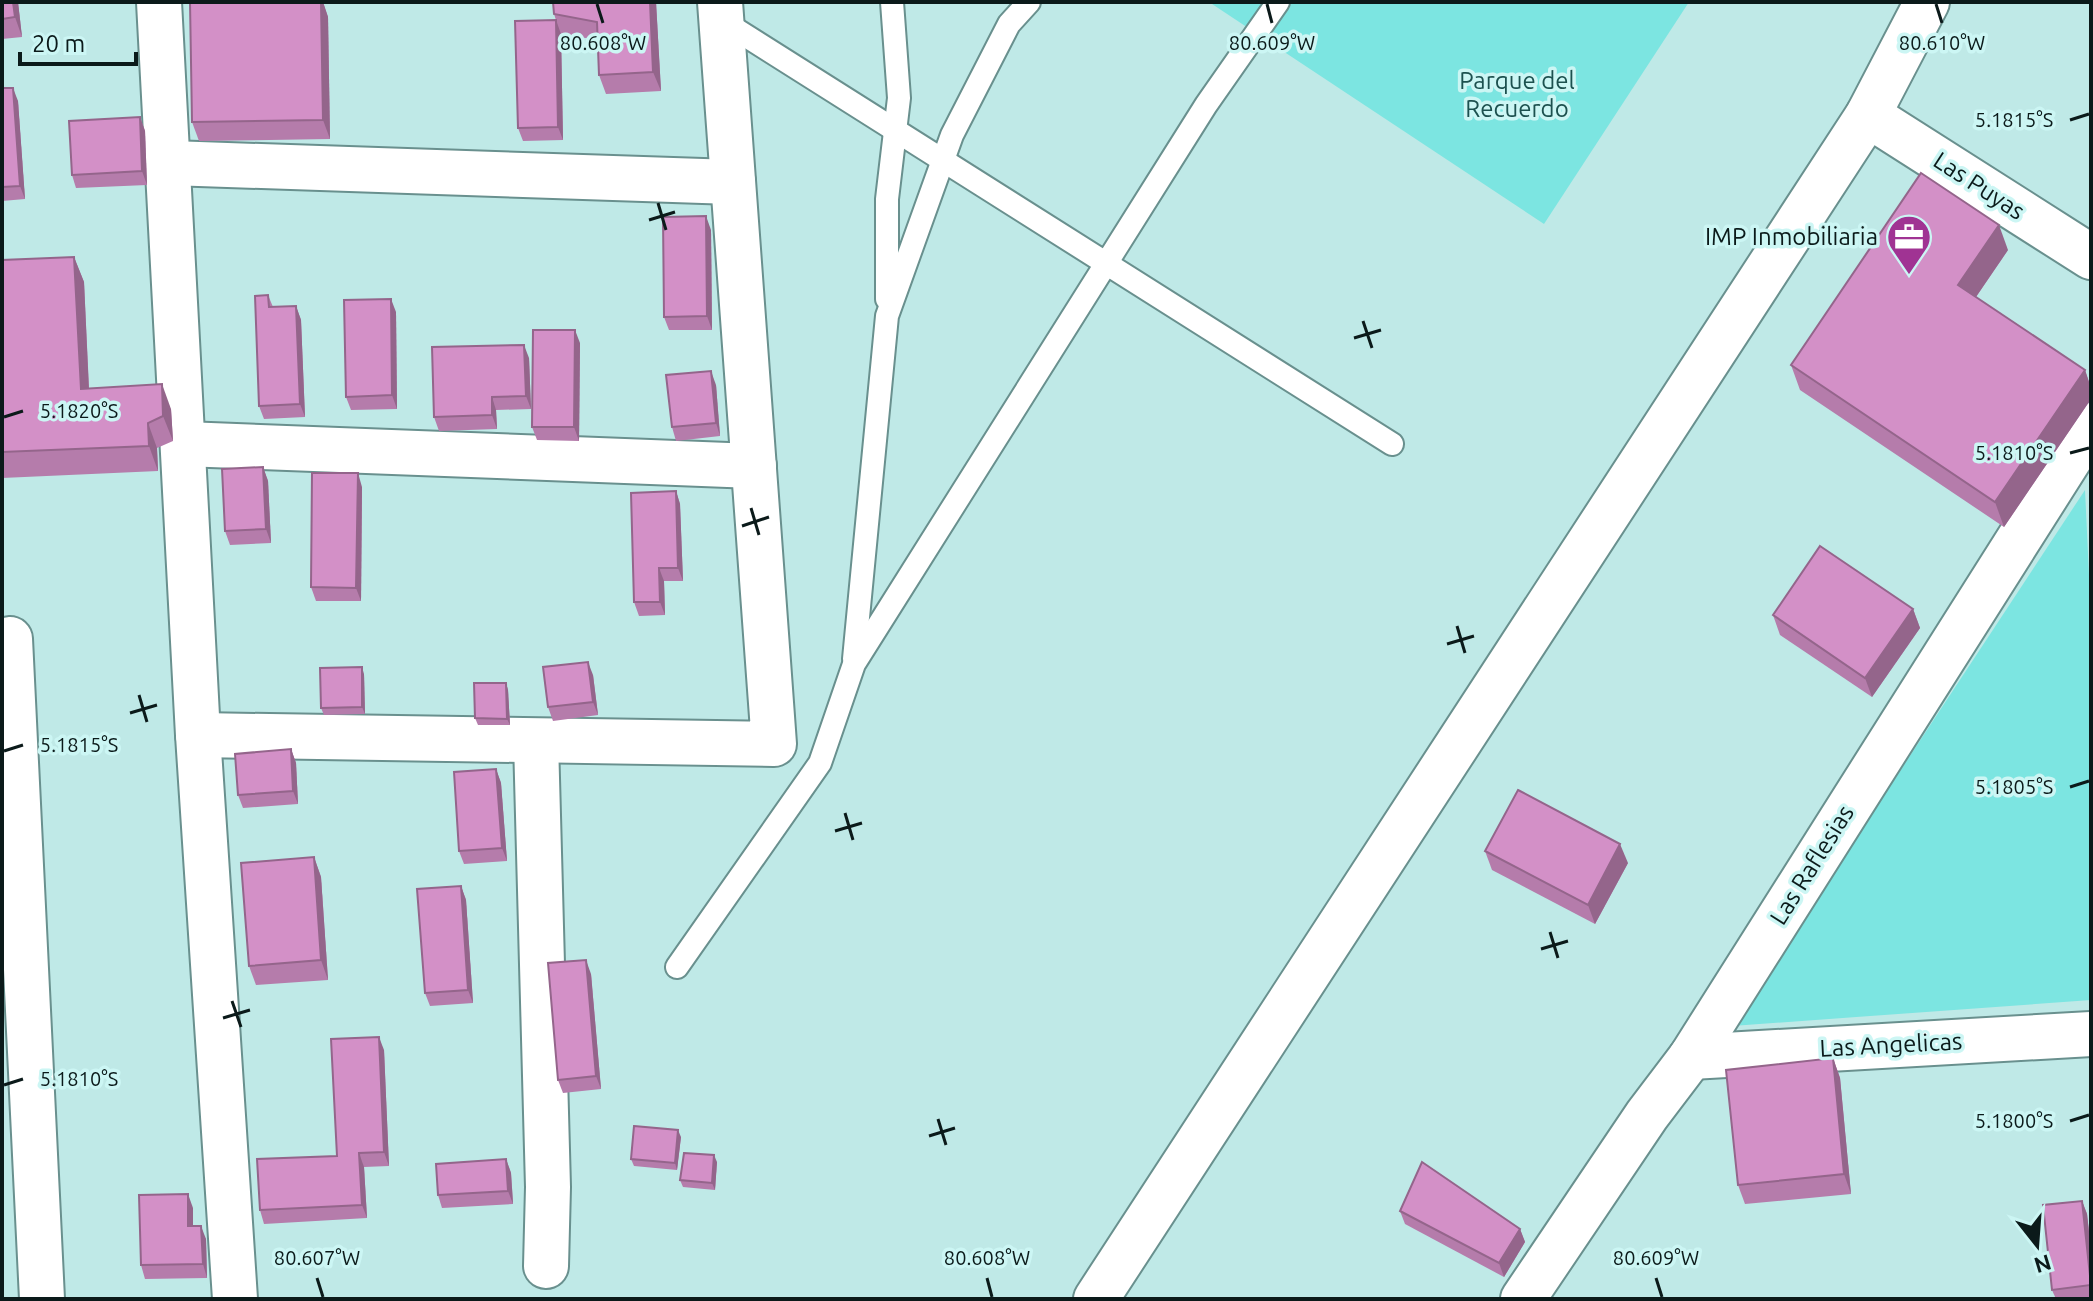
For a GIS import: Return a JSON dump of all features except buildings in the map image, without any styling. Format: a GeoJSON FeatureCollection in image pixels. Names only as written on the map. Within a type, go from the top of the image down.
{"type":"FeatureCollection","features":[{"type":"Feature","properties":{"kind":"street"},"geometry":{"type":"LineString","coordinates":[[159,2],[170,163],[198,735],[235,1299]]}},
{"type":"Feature","properties":{"kind":"street"},"geometry":{"type":"LineString","coordinates":[[1096,1299],[1868,115],[1927,2]]}},
{"type":"Feature","properties":{"kind":"street"},"geometry":{"type":"LineString","coordinates":[[198,735],[774,744],[721,11]]}},
{"type":"Feature","properties":{"kind":"street","name":"Las Puyas"},"geometry":{"type":"LineString","coordinates":[[1868,115],[2091,257]]}},
{"type":"Feature","properties":{"kind":"street"},"geometry":{"type":"LineString","coordinates":[[170,163],[733,182]]}},
{"type":"Feature","properties":{"kind":"street","name":"Las Raflesias"},"geometry":{"type":"LineString","coordinates":[[1523,1299],[1647,1115],[1691,1057],[2091,425]]}},
{"type":"Feature","properties":{"kind":"street"},"geometry":{"type":"LineString","coordinates":[[184,444],[754,466]]}},
{"type":"Feature","properties":{"kind":"street"},"geometry":{"type":"LineString","coordinates":[[10,639],[42,1299]]}},
{"type":"Feature","properties":{"kind":"street"},"geometry":{"type":"LineString","coordinates":[[536,741],[546,1266]]}},
{"type":"Feature","properties":{"kind":"street","name":"Las Angelicas"},"geometry":{"type":"LineString","coordinates":[[1691,1057],[2091,1034]]}},
{"type":"Feature","properties":{"kind":"lane"},"geometry":{"type":"LineString","coordinates":[[854,664],[887,316],[887,199],[899,98],[892,2]]}},
{"type":"Feature","properties":{"kind":"lane"},"geometry":{"type":"LineString","coordinates":[[887,316],[943,160],[1009,24],[1029,2]]}},
{"type":"Feature","properties":{"kind":"lane"},"geometry":{"type":"LineString","coordinates":[[677,967],[820,763],[854,664],[1206,105],[1278,2]]}},
{"type":"Feature","properties":{"kind":"lane"},"geometry":{"type":"LineString","coordinates":[[721,11],[895,130],[1392,444]]}},
{"type":"Feature","properties":{"kind":"green space","name":"Parque del Recuerdo"},"geometry":{"type":"Polygon","coordinates":[[[1209,2],[1689,2],[1544,224],[1209,2]]]}},
{"type":"Feature","properties":{"kind":"green space"},"geometry":{"type":"Polygon","coordinates":[[[2085,490],[2091,618],[2091,1000],[1732,1026],[2085,490]]]}},
{"type":"Feature","properties":{"kind":"place","name":"IMP Inmobiliaria"},"geometry":{"type":"Point","coordinates":[1909,276]}}]}
